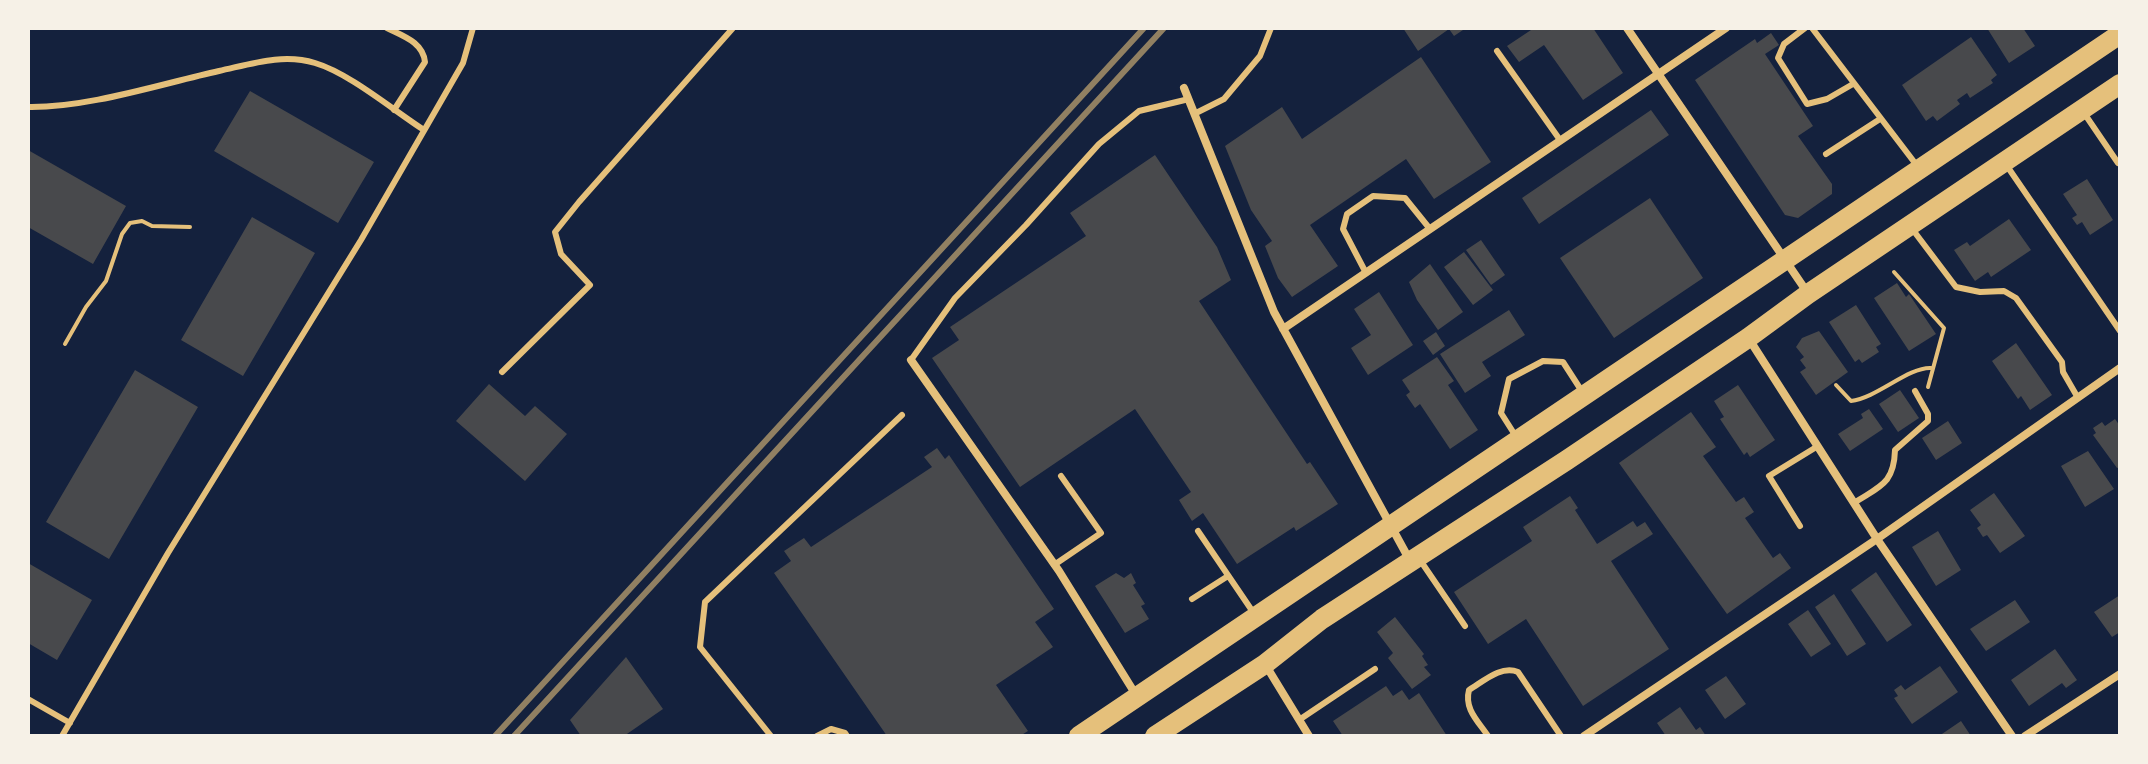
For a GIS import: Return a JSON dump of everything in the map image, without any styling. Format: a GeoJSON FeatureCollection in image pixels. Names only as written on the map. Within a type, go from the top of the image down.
{"type":"FeatureCollection","features":[{"type":"Feature","properties":{"kind":"main road"},"geometry":{"type":"LineString","coordinates":[[1079,736],[2120,34]]}},
{"type":"Feature","properties":{"kind":"main road"},"geometry":{"type":"LineString","coordinates":[[1155,736],[1265,664],[1322,619],[1748,338],[1808,294],[2120,84]]}},
{"type":"Feature","properties":{"kind":"street"},"geometry":{"type":"LineString","coordinates":[[1627,28],[1808,294]]}},
{"type":"Feature","properties":{"kind":"street"},"geometry":{"type":"LineString","coordinates":[[1283,329],[1726,28]]}},
{"type":"Feature","properties":{"kind":"street"},"geometry":{"type":"LineString","coordinates":[[1184,88],[1274,312],[1392,527],[1415,560]]}},
{"type":"Feature","properties":{"kind":"street"},"geometry":{"type":"LineString","coordinates":[[1748,338],[1877,539],[2012,736]]}},
{"type":"Feature","properties":{"kind":"street"},"geometry":{"type":"LineString","coordinates":[[911,360],[1054,565],[1137,697]]}},
{"type":"Feature","properties":{"kind":"street"},"geometry":{"type":"LineString","coordinates":[[1584,736],[1877,539],[2120,368]]}},
{"type":"Feature","properties":{"kind":"street"},"geometry":{"type":"LineString","coordinates":[[1265,664],[1309,736]]}},
{"type":"Feature","properties":{"kind":"street"},"geometry":{"type":"LineString","coordinates":[[2025,736],[2120,674]]}},
{"type":"Feature","properties":{"kind":"lane"},"geometry":{"type":"LineString","coordinates":[[387,28],[415,43],[425,56],[425,62],[394,110]]}},
{"type":"Feature","properties":{"kind":"lane"},"geometry":{"type":"LineString","coordinates":[[62,736],[168,553],[361,240],[463,63],[473,28]]}},
{"type":"Feature","properties":{"kind":"lane"},"geometry":{"type":"LineString","coordinates":[[502,372],[590,285],[561,254],[555,232],[733,28]]}},
{"type":"Feature","properties":{"kind":"lane"},"geometry":{"type":"LineString","coordinates":[[1194,114],[1224,99],[1260,56],[1271,28]]}},
{"type":"Feature","properties":{"kind":"lane"},"geometry":{"type":"LineString","coordinates":[[1805,28],[1784,44],[1778,58],[1807,104],[1827,99],[1853,84]]}},
{"type":"Feature","properties":{"kind":"lane"},"geometry":{"type":"LineString","coordinates":[[1812,28],[1920,170]]}},
{"type":"Feature","properties":{"kind":"lane"},"geometry":{"type":"LineString","coordinates":[[1497,51],[1560,140]]}},
{"type":"Feature","properties":{"kind":"lane"},"geometry":{"type":"LineString","coordinates":[[28,107],[58,106],[279,59],[304,60],[325,66],[424,130]]}},
{"type":"Feature","properties":{"kind":"lane"},"geometry":{"type":"LineString","coordinates":[[911,360],[955,298],[1099,144],[1139,111],[1189,99]]}},
{"type":"Feature","properties":{"kind":"lane"},"geometry":{"type":"LineString","coordinates":[[2082,110],[2118,163]]}},
{"type":"Feature","properties":{"kind":"lane"},"geometry":{"type":"LineString","coordinates":[[1826,154],[1880,119]]}},
{"type":"Feature","properties":{"kind":"lane"},"geometry":{"type":"LineString","coordinates":[[2005,163],[2120,331]]}},
{"type":"Feature","properties":{"kind":"lane"},"geometry":{"type":"LineString","coordinates":[[1366,273],[1343,229],[1347,214],[1373,196],[1405,198],[1430,229]]}},
{"type":"Feature","properties":{"kind":"lane"},"geometry":{"type":"LineString","coordinates":[[1910,227],[1956,287],[1980,292],[2004,291],[2016,298],[2062,362],[2063,372],[2078,398]]}},
{"type":"Feature","properties":{"kind":"lane"},"geometry":{"type":"LineString","coordinates":[[1519,441],[1501,413],[1509,379],[1543,361],[1563,362],[1585,397]]}},
{"type":"Feature","properties":{"kind":"lane"},"geometry":{"type":"LineString","coordinates":[[1854,503],[1884,484],[1895,468],[1895,450],[1928,421],[1928,414],[1915,391]]}},
{"type":"Feature","properties":{"kind":"lane"},"geometry":{"type":"LineString","coordinates":[[771,736],[700,647],[705,602],[902,415]]}},
{"type":"Feature","properties":{"kind":"lane"},"geometry":{"type":"LineString","coordinates":[[1800,526],[1769,476],[1818,446]]}},
{"type":"Feature","properties":{"kind":"lane"},"geometry":{"type":"LineString","coordinates":[[1054,565],[1101,533],[1061,476]]}},
{"type":"Feature","properties":{"kind":"lane"},"geometry":{"type":"LineString","coordinates":[[1198,531],[1256,617]]}},
{"type":"Feature","properties":{"kind":"lane"},"geometry":{"type":"LineString","coordinates":[[1415,560],[1465,626]]}},
{"type":"Feature","properties":{"kind":"lane"},"geometry":{"type":"LineString","coordinates":[[1192,599],[1228,576]]}},
{"type":"Feature","properties":{"kind":"lane"},"geometry":{"type":"LineString","coordinates":[[1299,720],[1375,669]]}},
{"type":"Feature","properties":{"kind":"lane"},"geometry":{"type":"LineString","coordinates":[[1488,736],[1469,709],[1469,690],[1510,669],[1518,672],[1561,736]]}},
{"type":"Feature","properties":{"kind":"lane"},"geometry":{"type":"LineString","coordinates":[[28,699],[70,723]]}},
{"type":"Feature","properties":{"kind":"lane"},"geometry":{"type":"LineString","coordinates":[[817,736],[831,729],[847,736]]}},
{"type":"Feature","properties":{"kind":"path"},"geometry":{"type":"LineString","coordinates":[[65,344],[86,307],[106,281],[122,234],[130,223],[142,221],[152,226],[190,227]]}},
{"type":"Feature","properties":{"kind":"path"},"geometry":{"type":"LineString","coordinates":[[1894,272],[1944,328],[1931,368],[1931,382],[1920,400]]}},
{"type":"Feature","properties":{"kind":"path"},"geometry":{"type":"LineString","coordinates":[[1836,385],[1851,401],[1863,399],[1919,368],[1931,368]]}},
{"type":"Feature","properties":{"kind":"building"},"geometry":{"type":"Polygon","coordinates":[[[1403,28],[1466,28],[1454,36],[1449,29],[1418,51],[1403,28]]]}},
{"type":"Feature","properties":{"kind":"building"},"geometry":{"type":"Polygon","coordinates":[[[1534,28],[1593,28],[1623,73],[1583,100],[1544,45],[1519,62],[1507,46],[1534,28]]]}},
{"type":"Feature","properties":{"kind":"building"},"geometry":{"type":"Polygon","coordinates":[[[1987,28],[2023,28],[2035,46],[2009,63],[1987,28]]]}},
{"type":"Feature","properties":{"kind":"building"},"geometry":{"type":"Polygon","coordinates":[[[1771,33],[1779,45],[1765,54],[1813,126],[1798,136],[1832,184],[1832,194],[1798,218],[1785,215],[1695,80],[1755,39],[1757,43],[1771,33]]]}},
{"type":"Feature","properties":{"kind":"building"},"geometry":{"type":"Polygon","coordinates":[[[1971,37],[1997,75],[1991,80],[1993,83],[1970,98],[1967,93],[1957,100],[1960,104],[1937,121],[1933,116],[1926,121],[1902,85],[1971,37]]]}},
{"type":"Feature","properties":{"kind":"building"},"geometry":{"type":"Polygon","coordinates":[[[1421,57],[1491,162],[1434,199],[1406,159],[1310,225],[1338,266],[1292,297],[1278,278],[1265,246],[1272,241],[1251,210],[1225,146],[1282,107],[1302,139],[1421,57]]]}},
{"type":"Feature","properties":{"kind":"building"},"geometry":{"type":"Polygon","coordinates":[[[250,91],[374,162],[338,223],[214,151],[250,91]]]}},
{"type":"Feature","properties":{"kind":"building"},"geometry":{"type":"Polygon","coordinates":[[[1651,110],[1669,135],[1539,224],[1522,198],[1651,110]]]}},
{"type":"Feature","properties":{"kind":"building"},"geometry":{"type":"Polygon","coordinates":[[[28,150],[126,206],[93,264],[28,227],[28,150]]]}},
{"type":"Feature","properties":{"kind":"building"},"geometry":{"type":"Polygon","coordinates":[[[1155,155],[1217,247],[1231,280],[1199,301],[1307,464],[1310,462],[1338,504],[1296,531],[1294,527],[1237,564],[1203,513],[1192,521],[1179,500],[1191,492],[1135,409],[1020,487],[932,358],[959,340],[950,327],[1086,236],[1070,213],[1155,155]]]}},
{"type":"Feature","properties":{"kind":"building"},"geometry":{"type":"Polygon","coordinates":[[[2087,179],[2113,220],[2090,235],[2082,222],[2077,225],[2072,218],[2077,215],[2063,194],[2087,179]]]}},
{"type":"Feature","properties":{"kind":"building"},"geometry":{"type":"Polygon","coordinates":[[[1650,198],[1703,278],[1614,338],[1560,258],[1650,198]]]}},
{"type":"Feature","properties":{"kind":"building"},"geometry":{"type":"Polygon","coordinates":[[[252,217],[315,253],[243,376],[181,340],[252,217]]]}},
{"type":"Feature","properties":{"kind":"building"},"geometry":{"type":"Polygon","coordinates":[[[2009,219],[2031,250],[1991,277],[1988,272],[1975,281],[1954,250],[1967,242],[1970,246],[2009,219]]]}},
{"type":"Feature","properties":{"kind":"building"},"geometry":{"type":"Polygon","coordinates":[[[1481,240],[1505,275],[1491,285],[1466,250],[1481,240]]]}},
{"type":"Feature","properties":{"kind":"building"},"geometry":{"type":"Polygon","coordinates":[[[1464,252],[1493,290],[1473,305],[1444,267],[1464,252]]]}},
{"type":"Feature","properties":{"kind":"building"},"geometry":{"type":"Polygon","coordinates":[[[1430,264],[1463,312],[1438,330],[1417,300],[1409,282],[1430,264]]]}},
{"type":"Feature","properties":{"kind":"building"},"geometry":{"type":"Polygon","coordinates":[[[1897,283],[1906,297],[1909,294],[1936,334],[1909,351],[1874,298],[1897,283]]]}},
{"type":"Feature","properties":{"kind":"building"},"geometry":{"type":"Polygon","coordinates":[[[1379,292],[1413,345],[1368,375],[1351,348],[1371,335],[1354,309],[1379,292]]]}},
{"type":"Feature","properties":{"kind":"building"},"geometry":{"type":"Polygon","coordinates":[[[1856,305],[1881,344],[1876,347],[1879,352],[1862,363],[1859,359],[1855,362],[1829,322],[1856,305]]]}},
{"type":"Feature","properties":{"kind":"building"},"geometry":{"type":"Polygon","coordinates":[[[1509,310],[1525,335],[1482,362],[1491,376],[1465,393],[1440,354],[1509,310]]]}},
{"type":"Feature","properties":{"kind":"building"},"geometry":{"type":"Polygon","coordinates":[[[1819,331],[1848,372],[1816,395],[1800,372],[1806,368],[1800,360],[1804,357],[1796,347],[1802,338],[1819,331]]]}},
{"type":"Feature","properties":{"kind":"building"},"geometry":{"type":"Polygon","coordinates":[[[1436,332],[1445,346],[1433,355],[1423,341],[1436,332]]]}},
{"type":"Feature","properties":{"kind":"building"},"geometry":{"type":"Polygon","coordinates":[[[2016,343],[2052,395],[2030,410],[2021,396],[2018,399],[1992,361],[2016,343]]]}},
{"type":"Feature","properties":{"kind":"building"},"geometry":{"type":"Polygon","coordinates":[[[1437,357],[1454,381],[1448,385],[1478,430],[1450,449],[1420,404],[1415,408],[1406,395],[1410,392],[1402,380],[1437,357]]]}},
{"type":"Feature","properties":{"kind":"building"},"geometry":{"type":"Polygon","coordinates":[[[135,370],[198,407],[109,559],[46,522],[135,370]]]}},
{"type":"Feature","properties":{"kind":"building"},"geometry":{"type":"Polygon","coordinates":[[[489,384],[525,416],[535,406],[567,434],[525,481],[456,421],[489,384]]]}},
{"type":"Feature","properties":{"kind":"building"},"geometry":{"type":"Polygon","coordinates":[[[1738,385],[1775,440],[1750,457],[1747,452],[1744,455],[1720,419],[1724,417],[1714,401],[1738,385]]]}},
{"type":"Feature","properties":{"kind":"building"},"geometry":{"type":"Polygon","coordinates":[[[1900,390],[1919,418],[1898,432],[1879,404],[1900,390]]]}},
{"type":"Feature","properties":{"kind":"building"},"geometry":{"type":"Polygon","coordinates":[[[1869,409],[1883,429],[1850,451],[1838,434],[1863,418],[1861,414],[1869,409]]]}},
{"type":"Feature","properties":{"kind":"building"},"geometry":{"type":"Polygon","coordinates":[[[1691,412],[1716,447],[1703,456],[1736,502],[1744,497],[1754,512],[1745,518],[1773,558],[1780,553],[1791,568],[1727,614],[1619,463],[1691,412]]]}},
{"type":"Feature","properties":{"kind":"building"},"geometry":{"type":"Polygon","coordinates":[[[2115,419],[2120,426],[2120,467],[2117,468],[2093,435],[2096,433],[2093,428],[2102,422],[2105,426],[2115,419]]]}},
{"type":"Feature","properties":{"kind":"building"},"geometry":{"type":"Polygon","coordinates":[[[1948,421],[1962,443],[1936,460],[1922,438],[1948,421]]]}},
{"type":"Feature","properties":{"kind":"building"},"geometry":{"type":"Polygon","coordinates":[[[937,448],[945,459],[949,455],[1054,609],[1035,622],[1053,647],[996,685],[1028,731],[1020,736],[887,736],[774,573],[791,561],[784,551],[804,538],[811,547],[932,467],[924,457],[937,448]]]}},
{"type":"Feature","properties":{"kind":"building"},"geometry":{"type":"Polygon","coordinates":[[[2088,451],[2114,489],[2085,507],[2061,466],[2088,451]]]}},
{"type":"Feature","properties":{"kind":"building"},"geometry":{"type":"Polygon","coordinates":[[[1994,493],[2025,536],[2000,553],[1987,535],[1983,537],[1977,528],[1981,525],[1970,510],[1994,493]]]}},
{"type":"Feature","properties":{"kind":"building"},"geometry":{"type":"Polygon","coordinates":[[[1570,496],[1578,508],[1575,510],[1597,544],[1633,521],[1637,527],[1645,522],[1653,534],[1611,561],[1669,649],[1583,706],[1526,619],[1488,644],[1454,592],[1532,541],[1523,527],[1570,496]]]}},
{"type":"Feature","properties":{"kind":"building"},"geometry":{"type":"Polygon","coordinates":[[[1938,531],[1961,570],[1936,586],[1912,547],[1938,531]]]}},
{"type":"Feature","properties":{"kind":"building"},"geometry":{"type":"Polygon","coordinates":[[[28,563],[92,600],[57,660],[28,643],[28,563]]]}},
{"type":"Feature","properties":{"kind":"building"},"geometry":{"type":"Polygon","coordinates":[[[1876,572],[1912,625],[1887,642],[1851,590],[1876,572]]]}},
{"type":"Feature","properties":{"kind":"building"},"geometry":{"type":"Polygon","coordinates":[[[1116,573],[1124,578],[1131,573],[1136,583],[1133,585],[1145,604],[1141,606],[1149,619],[1125,633],[1095,586],[1116,573]]]}},
{"type":"Feature","properties":{"kind":"building"},"geometry":{"type":"Polygon","coordinates":[[[1834,594],[1866,644],[1847,656],[1815,607],[1834,594]]]}},
{"type":"Feature","properties":{"kind":"building"},"geometry":{"type":"Polygon","coordinates":[[[2120,595],[2120,632],[2112,637],[2094,612],[2120,595]]]}},
{"type":"Feature","properties":{"kind":"building"},"geometry":{"type":"Polygon","coordinates":[[[2015,600],[2030,622],[1986,651],[1970,629],[2015,600]]]}},
{"type":"Feature","properties":{"kind":"building"},"geometry":{"type":"Polygon","coordinates":[[[1808,610],[1831,644],[1811,657],[1788,624],[1808,610]]]}},
{"type":"Feature","properties":{"kind":"building"},"geometry":{"type":"Polygon","coordinates":[[[1395,617],[1424,654],[1422,656],[1428,665],[1424,667],[1431,675],[1412,689],[1388,658],[1393,653],[1377,632],[1395,617]]]}},
{"type":"Feature","properties":{"kind":"building"},"geometry":{"type":"Polygon","coordinates":[[[2055,649],[2077,680],[2066,688],[2062,683],[2029,706],[2011,680],[2055,649]]]}},
{"type":"Feature","properties":{"kind":"building"},"geometry":{"type":"Polygon","coordinates":[[[626,657],[663,709],[624,736],[581,736],[570,720],[626,657]]]}},
{"type":"Feature","properties":{"kind":"building"},"geometry":{"type":"Polygon","coordinates":[[[1940,666],[1958,692],[1912,724],[1894,698],[1898,696],[1894,690],[1901,685],[1905,690],[1940,666]]]}},
{"type":"Feature","properties":{"kind":"building"},"geometry":{"type":"Polygon","coordinates":[[[1726,676],[1746,704],[1725,719],[1705,690],[1726,676]]]}},
{"type":"Feature","properties":{"kind":"building"},"geometry":{"type":"Polygon","coordinates":[[[1386,686],[1393,696],[1402,690],[1409,700],[1419,693],[1447,736],[1343,736],[1333,721],[1386,686]]]}},
{"type":"Feature","properties":{"kind":"building"},"geometry":{"type":"Polygon","coordinates":[[[1680,707],[1696,730],[1700,727],[1706,736],[1666,736],[1657,723],[1680,707]]]}},
{"type":"Feature","properties":{"kind":"building"},"geometry":{"type":"Polygon","coordinates":[[[1961,721],[1971,736],[1939,736],[1961,721]]]}},
{"type":"Feature","properties":{"kind":"railway"},"geometry":{"type":"LineString","coordinates":[[495,736],[1144,28]]}},
{"type":"Feature","properties":{"kind":"railway"},"geometry":{"type":"LineString","coordinates":[[514,736],[1164,28]]}}]}
